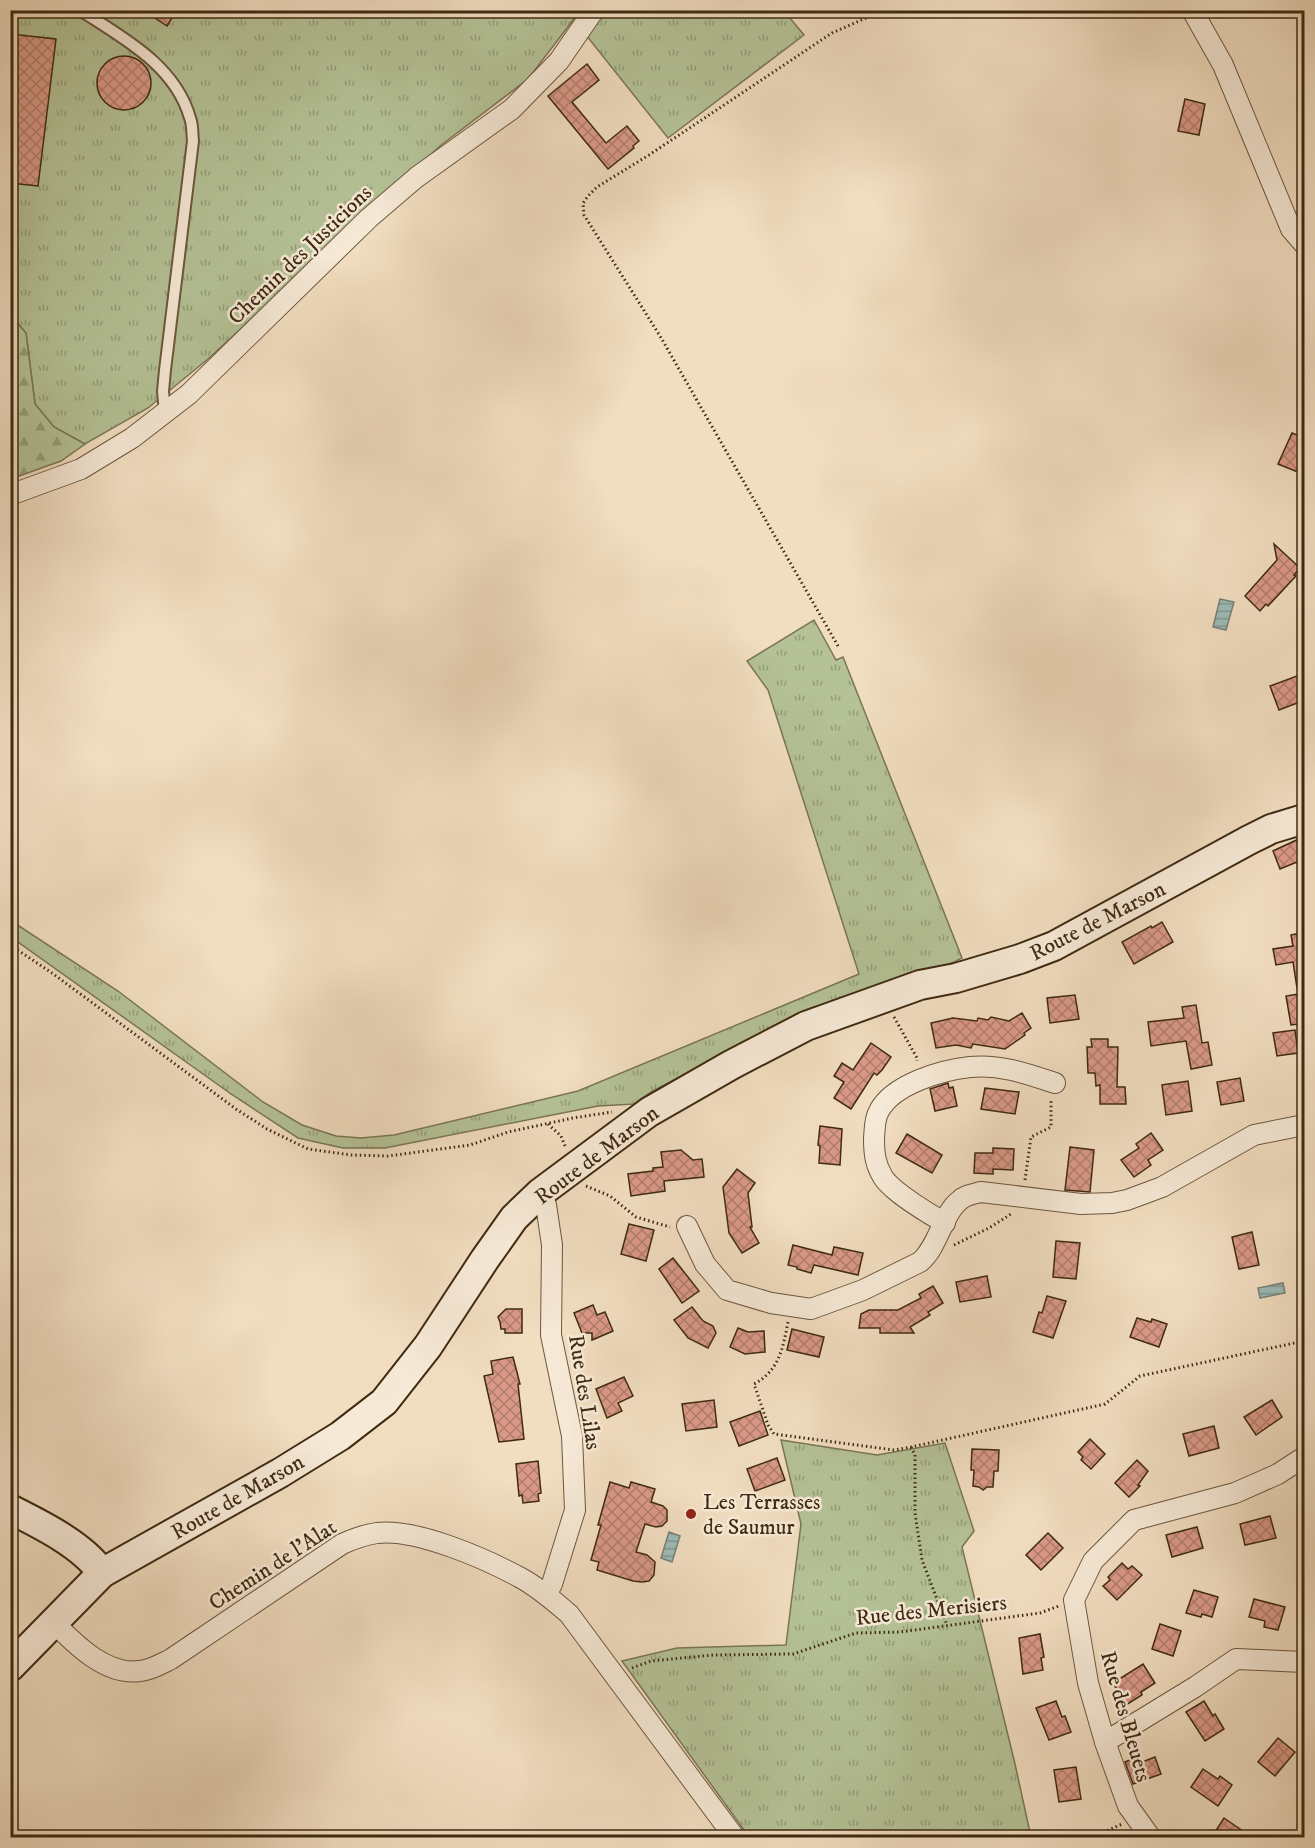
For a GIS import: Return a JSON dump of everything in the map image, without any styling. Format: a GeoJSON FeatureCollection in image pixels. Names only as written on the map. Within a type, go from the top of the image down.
{"type":"FeatureCollection","features":[{"type":"Feature","properties":{"kind":"street","name":"Chemin des Justicions"},"geometry":{"type":"LineString","coordinates":[[10,495],[81,469],[132,438],[189,394],[369,218],[417,177],[512,109],[559,61],[594,10]]}},
{"type":"Feature","properties":{"kind":"street"},"geometry":{"type":"LineString","coordinates":[[1192,10],[1223,65],[1291,229],[1305,244]]}},
{"type":"Feature","properties":{"kind":"street","name":"Route de Marson"},"geometry":{"type":"LineString","coordinates":[[10,1667],[102,1574],[280,1473],[340,1436],[384,1402],[428,1346],[514,1218],[540,1193],[573,1167],[649,1112],[731,1065],[806,1026],[920,985],[956,978],[1020,959],[1054,946],[1249,840],[1271,829],[1305,819]]}},
{"type":"Feature","properties":{"kind":"street"},"geometry":{"type":"LineString","coordinates":[[945,1223],[925,1213],[884,1179],[874,1157],[875,1122],[879,1110],[915,1080],[970,1067],[1019,1071],[1055,1083]]}},
{"type":"Feature","properties":{"kind":"street"},"geometry":{"type":"LineString","coordinates":[[687,1227],[705,1264],[727,1290],[771,1304],[811,1309],[863,1290],[920,1262],[928,1255],[957,1202],[967,1196],[981,1192],[1081,1204],[1127,1200],[1162,1187],[1254,1135],[1305,1125]]}},
{"type":"Feature","properties":{"kind":"street","name":"Rue des Lilas"},"geometry":{"type":"LineString","coordinates":[[540,1193],[546,1205],[552,1245],[551,1335],[572,1436],[574,1510],[552,1584],[546,1594]]}},
{"type":"Feature","properties":{"kind":"street"},"geometry":{"type":"LineString","coordinates":[[1074,1600],[1093,1561],[1134,1520],[1235,1493],[1278,1474],[1305,1456]]}},
{"type":"Feature","properties":{"kind":"street"},"geometry":{"type":"LineString","coordinates":[[10,1509],[73,1545],[95,1563],[102,1574]]}},
{"type":"Feature","properties":{"kind":"street","name":"Chemin de l'Alat"},"geometry":{"type":"LineString","coordinates":[[53,1622],[104,1665],[123,1671],[140,1671],[156,1667],[171,1659],[342,1544],[378,1533],[405,1533],[436,1542],[521,1578],[546,1594],[569,1614],[735,1838]]}},
{"type":"Feature","properties":{"kind":"street","name":"Rue des Bleuets"},"geometry":{"type":"LineString","coordinates":[[1074,1600],[1088,1683],[1105,1742],[1133,1812],[1151,1838]]}},
{"type":"Feature","properties":{"kind":"street"},"geometry":{"type":"LineString","coordinates":[[1105,1742],[1236,1659],[1305,1662]]}},
{"type":"Feature","properties":{"kind":"lane"},"geometry":{"type":"LineString","coordinates":[[80,10],[134,45],[156,63],[181,96],[191,119],[193,141],[163,391],[165,413]]}},
{"type":"Feature","properties":{"kind":"path"},"geometry":{"type":"LineString","coordinates":[[837,646],[660,336],[584,215],[584,203],[597,187],[832,33],[884,10]]}},
{"type":"Feature","properties":{"kind":"path"},"geometry":{"type":"LineString","coordinates":[[10,945],[52,973],[236,1109],[267,1129],[308,1149],[351,1155],[398,1155],[470,1145],[508,1132],[606,1112],[649,1112]]}},
{"type":"Feature","properties":{"kind":"path"},"geometry":{"type":"LineString","coordinates":[[883,997],[917,1058],[915,1080]]}},
{"type":"Feature","properties":{"kind":"path"},"geometry":{"type":"LineString","coordinates":[[928,1255],[936,1260],[957,1244],[990,1228],[1021,1208],[1031,1137],[1051,1127],[1051,1096],[1055,1083]]}},
{"type":"Feature","properties":{"kind":"path"},"geometry":{"type":"LineString","coordinates":[[548,1124],[561,1136],[573,1167],[584,1185],[610,1196],[636,1217],[675,1228],[687,1227]]}},
{"type":"Feature","properties":{"kind":"path"},"geometry":{"type":"LineString","coordinates":[[792,1306],[783,1350],[776,1366],[754,1384],[768,1425],[774,1434],[894,1450],[1105,1404],[1140,1376],[1305,1341]]}},
{"type":"Feature","properties":{"kind":"path"},"geometry":{"type":"LineString","coordinates":[[911,1447],[915,1455],[915,1513],[922,1560],[947,1626]]}},
{"type":"Feature","properties":{"kind":"path","name":"Rue des Merisiers"},"geometry":{"type":"LineString","coordinates":[[615,1674],[651,1661],[713,1655],[793,1654],[856,1633],[900,1632],[1040,1613],[1074,1600]]}},
{"type":"Feature","properties":{"kind":"path"},"geometry":{"type":"LineString","coordinates":[[1091,1838],[1133,1812]]}},
{"type":"Feature","properties":{"kind":"green space"},"geometry":{"type":"Polygon","coordinates":[[[604,10],[784,11],[804,35],[668,138],[586,35],[604,10]]]}},
{"type":"Feature","properties":{"kind":"green space"},"geometry":{"type":"Polygon","coordinates":[[[10,11],[580,11],[528,79],[440,146],[208,359],[148,408],[85,444],[54,427],[35,404],[26,333],[11,315],[10,11]]]}},
{"type":"Feature","properties":{"kind":"green space"},"geometry":{"type":"Polygon","coordinates":[[[10,315],[26,333],[35,404],[54,427],[85,444],[61,461],[11,479],[10,315]]]}},
{"type":"Feature","properties":{"kind":"green space"},"geometry":{"type":"Polygon","coordinates":[[[814,620],[836,660],[843,657],[962,958],[948,965],[808,1009],[651,1092],[634,1104],[598,1106],[385,1148],[343,1148],[298,1138],[231,1094],[11,937],[10,920],[118,991],[263,1102],[302,1125],[336,1136],[361,1138],[394,1135],[578,1091],[859,974],[768,690],[747,661],[814,620]]]}},
{"type":"Feature","properties":{"kind":"green space"},"geometry":{"type":"Polygon","coordinates":[[[781,1440],[877,1455],[945,1443],[974,1531],[962,1547],[1031,1837],[749,1837],[622,1661],[677,1648],[786,1645],[801,1524],[781,1440]]]}},
{"type":"Feature","properties":{"kind":"water"},"geometry":{"type":"Polygon","coordinates":[[[1220,599],[1234,602],[1226,630],[1213,627],[1220,599]]]}},
{"type":"Feature","properties":{"kind":"water"},"geometry":{"type":"Polygon","coordinates":[[[1283,1283],[1285,1293],[1260,1298],[1258,1288],[1283,1283]]]}},
{"type":"Feature","properties":{"kind":"water"},"geometry":{"type":"Polygon","coordinates":[[[669,1532],[680,1536],[672,1562],[661,1558],[669,1532]]]}},
{"type":"Feature","properties":{"kind":"building"},"geometry":{"type":"Polygon","coordinates":[[[143,10],[177,10],[167,26],[143,10]]]}},
{"type":"Feature","properties":{"kind":"building"},"geometry":{"type":"Polygon","coordinates":[[[10,34],[56,39],[38,186],[10,183],[10,34]]]}},
{"type":"Feature","properties":{"kind":"building"},"geometry":{"type":"Polygon","coordinates":[[[119,56],[129,56],[143,64],[149,73],[151,83],[149,93],[143,102],[129,110],[119,110],[102,98],[97,88],[97,78],[109,61],[119,56]]]}},
{"type":"Feature","properties":{"kind":"building"},"geometry":{"type":"Polygon","coordinates":[[[587,64],[599,80],[572,102],[606,143],[627,126],[639,141],[633,146],[634,148],[608,169],[548,96],[587,64]]]}},
{"type":"Feature","properties":{"kind":"building"},"geometry":{"type":"Polygon","coordinates":[[[1185,99],[1205,104],[1199,135],[1178,131],[1185,99]]]}},
{"type":"Feature","properties":{"kind":"building"},"geometry":{"type":"Polygon","coordinates":[[[1292,433],[1305,438],[1305,475],[1278,464],[1292,433]]]}},
{"type":"Feature","properties":{"kind":"building"},"geometry":{"type":"Polygon","coordinates":[[[1274,544],[1300,568],[1294,575],[1296,576],[1268,606],[1266,604],[1260,611],[1245,596],[1277,560],[1274,544]]]}},
{"type":"Feature","properties":{"kind":"building"},"geometry":{"type":"Polygon","coordinates":[[[1305,673],[1305,700],[1279,710],[1270,686],[1305,673]]]}},
{"type":"Feature","properties":{"kind":"building"},"geometry":{"type":"Polygon","coordinates":[[[1305,836],[1305,879],[1303,879],[1297,862],[1280,869],[1273,851],[1305,836]]]}},
{"type":"Feature","properties":{"kind":"building"},"geometry":{"type":"Polygon","coordinates":[[[1162,922],[1173,942],[1134,964],[1122,942],[1162,922]]]}},
{"type":"Feature","properties":{"kind":"building"},"geometry":{"type":"Polygon","coordinates":[[[1305,932],[1305,988],[1297,988],[1293,962],[1276,965],[1273,949],[1293,946],[1291,935],[1305,932]]]}},
{"type":"Feature","properties":{"kind":"building"},"geometry":{"type":"Polygon","coordinates":[[[1305,993],[1305,1023],[1291,1025],[1286,996],[1305,993]]]}},
{"type":"Feature","properties":{"kind":"building"},"geometry":{"type":"Polygon","coordinates":[[[1075,995],[1079,1019],[1050,1023],[1047,998],[1075,995]]]}},
{"type":"Feature","properties":{"kind":"building"},"geometry":{"type":"Polygon","coordinates":[[[1196,1005],[1202,1043],[1208,1042],[1212,1065],[1191,1069],[1186,1041],[1151,1046],[1148,1022],[1184,1018],[1182,1007],[1196,1005]]]}},
{"type":"Feature","properties":{"kind":"building"},"geometry":{"type":"Polygon","coordinates":[[[1022,1013],[1031,1028],[1005,1049],[973,1044],[971,1048],[956,1045],[936,1048],[931,1023],[953,1018],[977,1021],[978,1018],[988,1020],[991,1017],[1009,1021],[1022,1013]]]}},
{"type":"Feature","properties":{"kind":"building"},"geometry":{"type":"Polygon","coordinates":[[[1295,1030],[1298,1053],[1277,1056],[1273,1033],[1295,1030]]]}},
{"type":"Feature","properties":{"kind":"building"},"geometry":{"type":"Polygon","coordinates":[[[1091,1039],[1108,1039],[1108,1047],[1118,1047],[1117,1087],[1125,1087],[1126,1104],[1100,1104],[1100,1085],[1096,1086],[1095,1073],[1088,1073],[1087,1047],[1092,1047],[1091,1039]]]}},
{"type":"Feature","properties":{"kind":"building"},"geometry":{"type":"Polygon","coordinates":[[[871,1043],[891,1057],[877,1075],[874,1073],[851,1109],[834,1098],[844,1082],[834,1076],[842,1063],[853,1070],[871,1043]]]}},
{"type":"Feature","properties":{"kind":"building"},"geometry":{"type":"Polygon","coordinates":[[[1240,1078],[1244,1101],[1221,1105],[1217,1082],[1240,1078]]]}},
{"type":"Feature","properties":{"kind":"building"},"geometry":{"type":"Polygon","coordinates":[[[1188,1081],[1192,1111],[1166,1115],[1162,1085],[1188,1081]]]}},
{"type":"Feature","properties":{"kind":"building"},"geometry":{"type":"Polygon","coordinates":[[[948,1083],[949,1088],[953,1087],[957,1106],[935,1111],[930,1089],[948,1083]]]}},
{"type":"Feature","properties":{"kind":"building"},"geometry":{"type":"Polygon","coordinates":[[[985,1088],[1019,1092],[1015,1114],[981,1109],[985,1088]]]}},
{"type":"Feature","properties":{"kind":"building"},"geometry":{"type":"Polygon","coordinates":[[[820,1126],[842,1129],[840,1165],[819,1163],[820,1126]]]}},
{"type":"Feature","properties":{"kind":"building"},"geometry":{"type":"Polygon","coordinates":[[[1151,1133],[1163,1150],[1148,1160],[1151,1165],[1134,1177],[1121,1160],[1139,1148],[1136,1144],[1151,1133]]]}},
{"type":"Feature","properties":{"kind":"building"},"geometry":{"type":"Polygon","coordinates":[[[907,1134],[942,1155],[932,1173],[896,1153],[907,1134]]]}},
{"type":"Feature","properties":{"kind":"building"},"geometry":{"type":"Polygon","coordinates":[[[1070,1147],[1094,1150],[1090,1192],[1065,1190],[1070,1147]]]}},
{"type":"Feature","properties":{"kind":"building"},"geometry":{"type":"Polygon","coordinates":[[[993,1148],[1014,1149],[1013,1170],[993,1169],[993,1174],[974,1173],[975,1153],[993,1153],[993,1148]]]}},
{"type":"Feature","properties":{"kind":"building"},"geometry":{"type":"Polygon","coordinates":[[[681,1150],[693,1160],[702,1159],[704,1177],[664,1181],[665,1191],[631,1196],[628,1174],[653,1171],[653,1168],[663,1167],[661,1152],[681,1150]]]}},
{"type":"Feature","properties":{"kind":"building"},"geometry":{"type":"Polygon","coordinates":[[[737,1169],[755,1183],[748,1193],[752,1227],[750,1227],[759,1243],[742,1253],[729,1233],[723,1187],[737,1169]]]}},
{"type":"Feature","properties":{"kind":"building"},"geometry":{"type":"Polygon","coordinates":[[[629,1224],[654,1230],[646,1261],[621,1254],[629,1224]]]}},
{"type":"Feature","properties":{"kind":"building"},"geometry":{"type":"Polygon","coordinates":[[[1252,1232],[1259,1265],[1239,1269],[1232,1237],[1252,1232]]]}},
{"type":"Feature","properties":{"kind":"building"},"geometry":{"type":"Polygon","coordinates":[[[1056,1241],[1080,1243],[1076,1279],[1053,1277],[1056,1241]]]}},
{"type":"Feature","properties":{"kind":"building"},"geometry":{"type":"Polygon","coordinates":[[[793,1245],[832,1255],[834,1247],[863,1253],[858,1275],[814,1265],[811,1273],[788,1265],[793,1245]]]}},
{"type":"Feature","properties":{"kind":"building"},"geometry":{"type":"Polygon","coordinates":[[[673,1258],[699,1291],[682,1303],[659,1269],[673,1258]]]}},
{"type":"Feature","properties":{"kind":"building"},"geometry":{"type":"Polygon","coordinates":[[[987,1276],[991,1297],[960,1302],[956,1282],[987,1276]]]}},
{"type":"Feature","properties":{"kind":"building"},"geometry":{"type":"Polygon","coordinates":[[[933,1286],[943,1303],[928,1312],[930,1315],[910,1327],[914,1333],[880,1333],[880,1328],[859,1328],[861,1314],[869,1310],[898,1310],[921,1298],[919,1294],[933,1286]]]}},
{"type":"Feature","properties":{"kind":"building"},"geometry":{"type":"Polygon","coordinates":[[[1047,1296],[1066,1301],[1053,1338],[1033,1332],[1047,1296]]]}},
{"type":"Feature","properties":{"kind":"building"},"geometry":{"type":"Polygon","coordinates":[[[593,1305],[597,1315],[605,1312],[613,1331],[592,1340],[592,1333],[582,1333],[574,1313],[593,1305]]]}},
{"type":"Feature","properties":{"kind":"building"},"geometry":{"type":"Polygon","coordinates":[[[692,1307],[703,1321],[713,1326],[716,1333],[708,1348],[688,1338],[674,1320],[692,1307]]]}},
{"type":"Feature","properties":{"kind":"building"},"geometry":{"type":"Polygon","coordinates":[[[506,1309],[522,1309],[522,1333],[505,1333],[505,1329],[501,1329],[498,1317],[506,1309]]]}},
{"type":"Feature","properties":{"kind":"building"},"geometry":{"type":"Polygon","coordinates":[[[1137,1318],[1151,1322],[1152,1319],[1167,1324],[1159,1347],[1130,1337],[1137,1318]]]}},
{"type":"Feature","properties":{"kind":"building"},"geometry":{"type":"Polygon","coordinates":[[[738,1328],[748,1332],[764,1331],[765,1352],[745,1354],[730,1347],[738,1328]]]}},
{"type":"Feature","properties":{"kind":"building"},"geometry":{"type":"Polygon","coordinates":[[[792,1329],[824,1337],[819,1357],[787,1350],[792,1329]]]}},
{"type":"Feature","properties":{"kind":"building"},"geometry":{"type":"Polygon","coordinates":[[[513,1357],[520,1384],[518,1384],[524,1439],[499,1442],[484,1376],[493,1374],[491,1361],[513,1357]]]}},
{"type":"Feature","properties":{"kind":"building"},"geometry":{"type":"Polygon","coordinates":[[[624,1377],[633,1396],[618,1403],[622,1411],[607,1418],[596,1389],[624,1377]]]}},
{"type":"Feature","properties":{"kind":"building"},"geometry":{"type":"Polygon","coordinates":[[[714,1400],[717,1427],[686,1431],[682,1404],[714,1400]]]}},
{"type":"Feature","properties":{"kind":"building"},"geometry":{"type":"Polygon","coordinates":[[[1272,1400],[1282,1417],[1256,1435],[1244,1417],[1272,1400]]]}},
{"type":"Feature","properties":{"kind":"building"},"geometry":{"type":"Polygon","coordinates":[[[760,1411],[768,1435],[739,1446],[730,1422],[760,1411]]]}},
{"type":"Feature","properties":{"kind":"building"},"geometry":{"type":"Polygon","coordinates":[[[1214,1426],[1219,1448],[1189,1456],[1183,1434],[1214,1426]]]}},
{"type":"Feature","properties":{"kind":"building"},"geometry":{"type":"Polygon","coordinates":[[[1090,1439],[1105,1454],[1091,1469],[1081,1460],[1083,1457],[1078,1452],[1090,1439]]]}},
{"type":"Feature","properties":{"kind":"building"},"geometry":{"type":"Polygon","coordinates":[[[972,1449],[999,1450],[998,1471],[994,1471],[993,1487],[983,1490],[973,1486],[972,1449]]]}},
{"type":"Feature","properties":{"kind":"building"},"geometry":{"type":"Polygon","coordinates":[[[777,1458],[785,1480],[755,1491],[747,1469],[777,1458]]]}},
{"type":"Feature","properties":{"kind":"building"},"geometry":{"type":"Polygon","coordinates":[[[1137,1460],[1148,1471],[1138,1485],[1140,1486],[1129,1497],[1115,1483],[1137,1460]]]}},
{"type":"Feature","properties":{"kind":"building"},"geometry":{"type":"Polygon","coordinates":[[[538,1461],[541,1493],[538,1494],[539,1501],[523,1503],[522,1495],[519,1496],[516,1464],[538,1461]]]}},
{"type":"Feature","properties":{"kind":"building"},"geometry":{"type":"Polygon","coordinates":[[[610,1482],[629,1488],[631,1482],[655,1489],[651,1502],[667,1510],[667,1521],[662,1526],[645,1524],[636,1552],[647,1555],[655,1562],[654,1575],[649,1581],[633,1581],[597,1570],[599,1562],[591,1560],[610,1482]]]}},
{"type":"Feature","properties":{"kind":"building"},"geometry":{"type":"Polygon","coordinates":[[[1270,1516],[1276,1538],[1245,1545],[1240,1524],[1270,1516]]]}},
{"type":"Feature","properties":{"kind":"building"},"geometry":{"type":"Polygon","coordinates":[[[1197,1527],[1203,1548],[1172,1557],[1166,1535],[1197,1527]]]}},
{"type":"Feature","properties":{"kind":"building"},"geometry":{"type":"Polygon","coordinates":[[[1048,1533],[1063,1548],[1041,1570],[1026,1555],[1048,1533]]]}},
{"type":"Feature","properties":{"kind":"building"},"geometry":{"type":"Polygon","coordinates":[[[1122,1563],[1128,1569],[1132,1566],[1142,1575],[1117,1600],[1103,1586],[1110,1580],[1108,1577],[1122,1563]]]}},
{"type":"Feature","properties":{"kind":"building"},"geometry":{"type":"Polygon","coordinates":[[[1194,1590],[1218,1597],[1212,1617],[1186,1613],[1194,1590]]]}},
{"type":"Feature","properties":{"kind":"building"},"geometry":{"type":"Polygon","coordinates":[[[1254,1599],[1285,1607],[1278,1630],[1264,1627],[1265,1621],[1249,1617],[1254,1599]]]}},
{"type":"Feature","properties":{"kind":"building"},"geometry":{"type":"Polygon","coordinates":[[[1160,1624],[1181,1631],[1173,1656],[1152,1649],[1160,1624]]]}},
{"type":"Feature","properties":{"kind":"building"},"geometry":{"type":"Polygon","coordinates":[[[1040,1634],[1044,1657],[1041,1658],[1043,1670],[1023,1674],[1019,1638],[1040,1634]]]}},
{"type":"Feature","properties":{"kind":"building"},"geometry":{"type":"Polygon","coordinates":[[[1143,1664],[1155,1683],[1126,1705],[1113,1683],[1143,1664]]]}},
{"type":"Feature","properties":{"kind":"building"},"geometry":{"type":"Polygon","coordinates":[[[1056,1701],[1071,1732],[1049,1740],[1036,1708],[1056,1701]]]}},
{"type":"Feature","properties":{"kind":"building"},"geometry":{"type":"Polygon","coordinates":[[[1204,1701],[1224,1729],[1205,1741],[1186,1712],[1204,1701]]]}},
{"type":"Feature","properties":{"kind":"building"},"geometry":{"type":"Polygon","coordinates":[[[1278,1738],[1295,1752],[1275,1776],[1258,1762],[1278,1738]]]}},
{"type":"Feature","properties":{"kind":"building"},"geometry":{"type":"Polygon","coordinates":[[[1155,1757],[1161,1774],[1133,1784],[1125,1762],[1134,1758],[1137,1764],[1155,1757]]]}},
{"type":"Feature","properties":{"kind":"building"},"geometry":{"type":"Polygon","coordinates":[[[1076,1767],[1081,1799],[1059,1802],[1054,1770],[1076,1767]]]}},
{"type":"Feature","properties":{"kind":"building"},"geometry":{"type":"Polygon","coordinates":[[[1203,1769],[1218,1779],[1220,1776],[1232,1785],[1218,1806],[1191,1787],[1203,1769]]]}},
{"type":"Feature","properties":{"kind":"building"},"geometry":{"type":"Polygon","coordinates":[[[1224,1818],[1253,1838],[1211,1838],[1224,1818]]]}},
{"type":"Feature","properties":{"kind":"place","name":"Les Terrasses de Saumur"},"geometry":{"type":"Point","coordinates":[691,1514]}}]}
